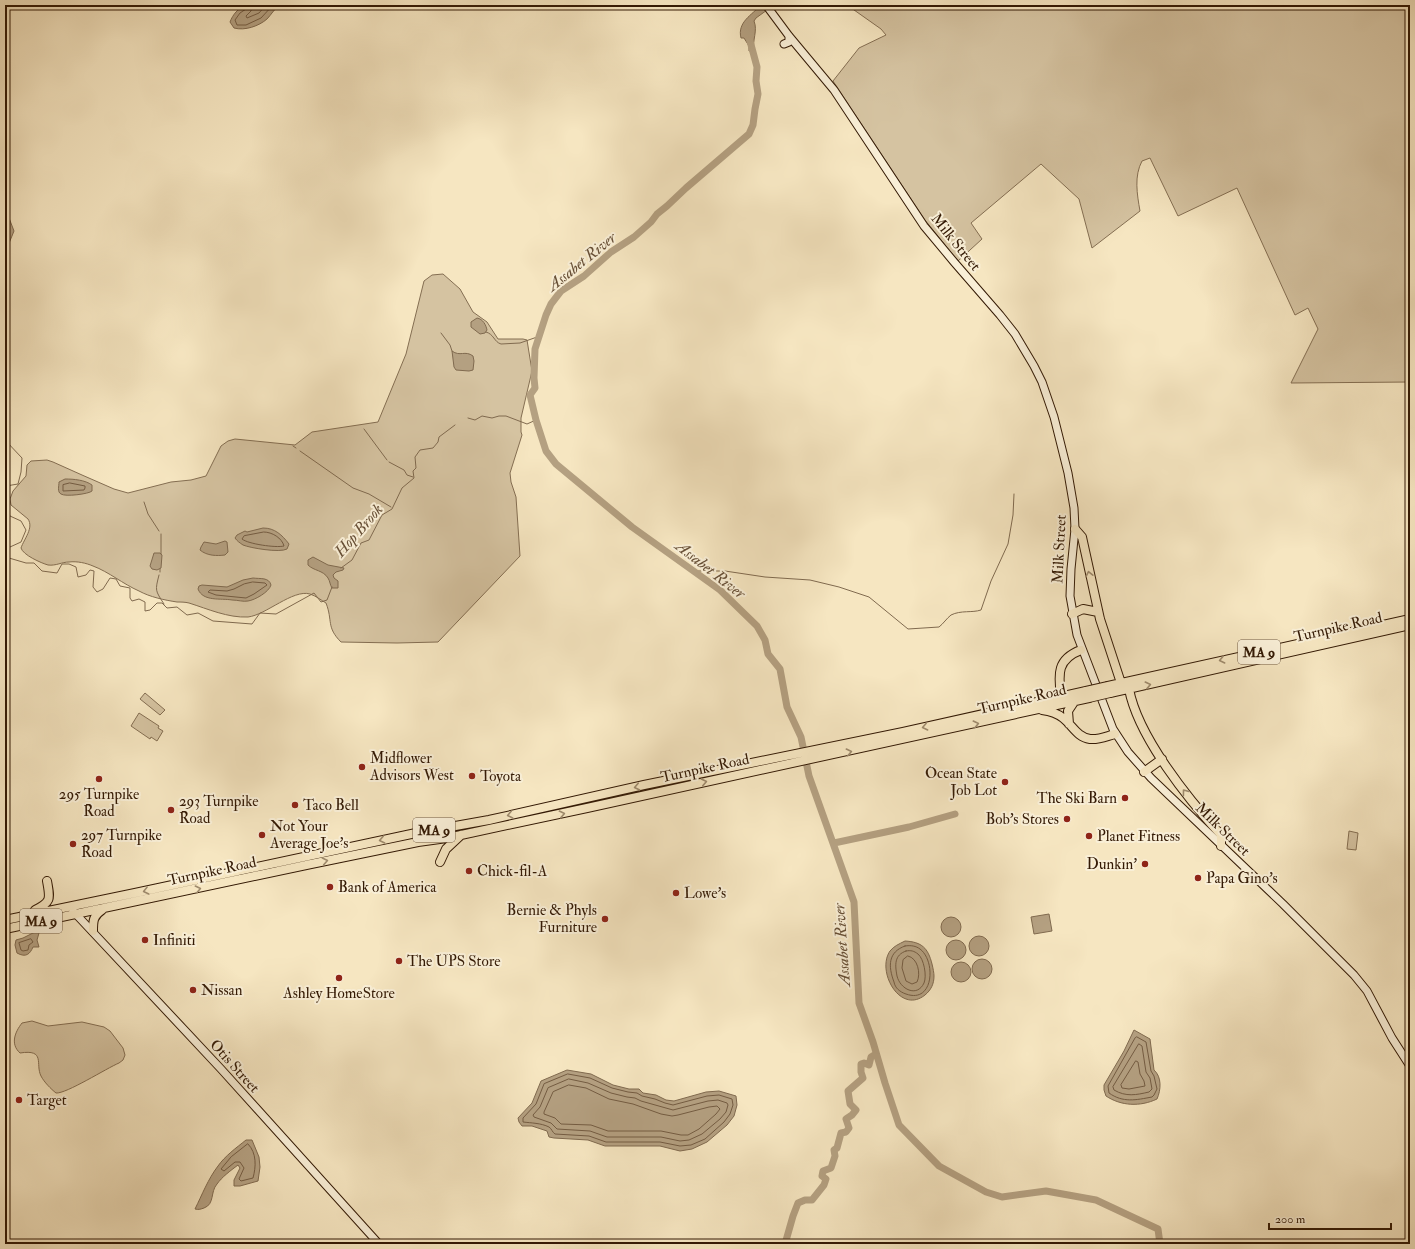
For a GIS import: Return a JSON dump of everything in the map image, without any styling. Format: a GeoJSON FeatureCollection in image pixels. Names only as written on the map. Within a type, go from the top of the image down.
{"type":"FeatureCollection","features":[{"type":"Feature","properties":{"kind":"highway"},"geometry":{"type":"LineString","coordinates":[[1075,529],[1082,538],[1098,612],[1121,683]]}},
{"type":"Feature","properties":{"kind":"highway"},"geometry":{"type":"LineString","coordinates":[[1072,614],[1083,609],[1098,612]]}},
{"type":"Feature","properties":{"kind":"highway","name":"Turnpike Road"},"geometry":{"type":"LineString","coordinates":[[1109,690],[1121,683],[1410,619]]}},
{"type":"Feature","properties":{"kind":"highway","name":"Turnpike Road"},"geometry":{"type":"LineString","coordinates":[[5,929],[105,909],[299,866],[462,835],[809,756],[1061,696],[1129,689],[1410,625]]}},
{"type":"Feature","properties":{"kind":"highway"},"geometry":{"type":"LineString","coordinates":[[1061,696],[1059,680],[1060,667],[1068,657],[1081,650]]}},
{"type":"Feature","properties":{"kind":"highway"},"geometry":{"type":"LineString","coordinates":[[1129,689],[1133,704],[1141,722],[1162,759],[1190,799],[1221,835],[1221,846]]}},
{"type":"Feature","properties":{"kind":"highway","name":"Turnpike Road"},"geometry":{"type":"LineString","coordinates":[[809,756],[1074,702],[1088,694]]}},
{"type":"Feature","properties":{"kind":"highway"},"geometry":{"type":"LineString","coordinates":[[1069,724],[1068,711],[1074,702]]}},
{"type":"Feature","properties":{"kind":"highway"},"geometry":{"type":"LineString","coordinates":[[1038,710],[1055,713],[1069,724],[1080,736],[1089,739],[1116,734]]}},
{"type":"Feature","properties":{"kind":"highway","name":"Turnpike Road"},"geometry":{"type":"LineString","coordinates":[[5,920],[416,833],[474,823],[571,801],[800,758]]}},
{"type":"Feature","properties":{"kind":"highway"},"geometry":{"type":"LineString","coordinates":[[1144,772],[1162,759]]}},
{"type":"Feature","properties":{"kind":"highway"},"geometry":{"type":"LineString","coordinates":[[440,862],[446,849],[462,835]]}},
{"type":"Feature","properties":{"kind":"highway"},"geometry":{"type":"LineString","coordinates":[[26,916],[48,902],[49,896],[47,881]]}},
{"type":"Feature","properties":{"kind":"highway"},"geometry":{"type":"LineString","coordinates":[[93,931],[94,917],[96,914],[105,909]]}},
{"type":"Feature","properties":{"kind":"main road","name":"Milk Street"},"geometry":{"type":"LineString","coordinates":[[766,6],[834,90],[924,226],[1015,334],[1042,382],[1054,417],[1074,508],[1075,529],[1070,587],[1072,614],[1081,650],[1116,734],[1144,772],[1286,907],[1357,978],[1366,990],[1392,1038],[1410,1066]]}},
{"type":"Feature","properties":{"kind":"main road"},"geometry":{"type":"LineString","coordinates":[[784,44],[788,42],[789,36]]}},
{"type":"Feature","properties":{"kind":"main road","name":"Otis Street"},"geometry":{"type":"LineString","coordinates":[[69,907],[218,1066],[379,1244]]}},
{"type":"Feature","properties":{"kind":"shaded area"},"geometry":{"type":"Polygon","coordinates":[[[847,5],[1410,5],[1410,382],[1291,383],[1318,329],[1308,308],[1295,315],[1237,188],[1178,216],[1150,158],[1142,161],[1139,167],[1137,192],[1140,211],[1092,248],[1079,199],[1041,164],[971,223],[982,239],[958,261],[925,220],[833,81],[859,48],[886,35],[881,29],[847,5]]]}},
{"type":"Feature","properties":{"kind":"shaded area"},"geometry":{"type":"Polygon","coordinates":[[[443,274],[460,289],[473,312],[487,322],[498,339],[527,340],[532,371],[521,418],[522,435],[510,473],[511,482],[516,497],[520,556],[438,642],[341,642],[333,632],[326,603],[310,594],[303,593],[296,595],[263,612],[248,617],[233,616],[218,613],[189,603],[177,602],[148,595],[105,571],[87,564],[66,562],[48,565],[22,551],[21,548],[28,534],[30,522],[11,505],[10,499],[13,491],[26,476],[27,465],[31,461],[47,460],[114,489],[128,493],[171,482],[191,480],[206,476],[221,446],[228,441],[235,439],[295,445],[312,432],[378,422],[406,354],[424,281],[432,275],[443,274]]]}},
{"type":"Feature","properties":{"kind":"shaded area"},"geometry":{"type":"Polygon","coordinates":[[[145,693],[165,710],[160,715],[140,699],[145,693]]]}},
{"type":"Feature","properties":{"kind":"shaded area"},"geometry":{"type":"Polygon","coordinates":[[[139,713],[159,726],[158,728],[163,731],[157,741],[151,737],[150,739],[131,726],[139,713]]]}},
{"type":"Feature","properties":{"kind":"shaded area"},"geometry":{"type":"Polygon","coordinates":[[[1349,831],[1358,833],[1356,850],[1347,849],[1349,831]]]}},
{"type":"Feature","properties":{"kind":"shaded area"},"geometry":{"type":"Polygon","coordinates":[[[32,1021],[48,1026],[82,1022],[104,1027],[110,1031],[123,1048],[125,1055],[123,1060],[119,1063],[77,1085],[56,1093],[41,1076],[38,1058],[36,1055],[28,1052],[20,1053],[15,1046],[14,1042],[19,1027],[22,1023],[32,1021]]]}},
{"type":"Feature","properties":{"kind":"water"},"geometry":{"type":"Polygon","coordinates":[[[245,5],[280,5],[260,24],[243,29],[234,28],[230,22],[231,19],[240,8],[245,5]]]}},
{"type":"Feature","properties":{"kind":"water"},"geometry":{"type":"Polygon","coordinates":[[[761,5],[774,5],[754,21],[754,50],[749,51],[749,46],[744,38],[741,38],[741,28],[746,19],[761,5]]]}},
{"type":"Feature","properties":{"kind":"water"},"geometry":{"type":"Polygon","coordinates":[[[9,218],[14,231],[5,253],[5,220],[9,218]]]}},
{"type":"Feature","properties":{"kind":"water"},"geometry":{"type":"Polygon","coordinates":[[[477,318],[485,324],[487,330],[485,333],[480,334],[471,327],[471,322],[477,318]]]}},
{"type":"Feature","properties":{"kind":"water"},"geometry":{"type":"Polygon","coordinates":[[[452,351],[455,353],[470,354],[473,356],[473,370],[456,370],[454,367],[452,351]]]}},
{"type":"Feature","properties":{"kind":"water"},"geometry":{"type":"Polygon","coordinates":[[[65,479],[79,480],[89,483],[92,485],[92,491],[77,495],[63,495],[59,490],[59,482],[65,479]]]}},
{"type":"Feature","properties":{"kind":"water"},"geometry":{"type":"Polygon","coordinates":[[[263,528],[271,529],[281,535],[289,544],[287,549],[265,550],[243,545],[235,538],[237,535],[245,531],[247,532],[263,528]]]}},
{"type":"Feature","properties":{"kind":"water"},"geometry":{"type":"Polygon","coordinates":[[[225,541],[227,542],[228,552],[225,555],[209,554],[200,550],[204,542],[216,544],[225,541]]]}},
{"type":"Feature","properties":{"kind":"water"},"geometry":{"type":"Polygon","coordinates":[[[154,553],[160,553],[162,555],[161,568],[157,570],[152,569],[150,566],[154,553]]]}},
{"type":"Feature","properties":{"kind":"water"},"geometry":{"type":"Polygon","coordinates":[[[313,557],[328,565],[344,568],[333,575],[338,581],[338,588],[332,588],[326,575],[308,565],[308,560],[313,557]]]}},
{"type":"Feature","properties":{"kind":"water"},"geometry":{"type":"Polygon","coordinates":[[[253,578],[266,580],[270,582],[271,585],[268,590],[261,595],[248,601],[208,598],[200,593],[198,589],[199,586],[202,585],[227,587],[243,580],[253,578]]]}},
{"type":"Feature","properties":{"kind":"water"},"geometry":{"type":"Polygon","coordinates":[[[1049,914],[1052,931],[1034,934],[1031,917],[1049,914]]]}},
{"type":"Feature","properties":{"kind":"water"},"geometry":{"type":"Polygon","coordinates":[[[947,917],[955,917],[961,923],[961,931],[955,937],[947,937],[941,931],[941,923],[947,917]]]}},
{"type":"Feature","properties":{"kind":"water"},"geometry":{"type":"Polygon","coordinates":[[[37,931],[39,933],[37,940],[39,947],[33,947],[29,953],[25,955],[17,953],[15,945],[16,940],[37,931]]]}},
{"type":"Feature","properties":{"kind":"water"},"geometry":{"type":"Polygon","coordinates":[[[975,936],[983,936],[989,942],[989,950],[983,956],[975,956],[969,950],[969,942],[975,936]]]}},
{"type":"Feature","properties":{"kind":"water"},"geometry":{"type":"Polygon","coordinates":[[[952,940],[960,940],[966,946],[966,954],[960,960],[952,960],[946,954],[946,946],[952,940]]]}},
{"type":"Feature","properties":{"kind":"water"},"geometry":{"type":"Polygon","coordinates":[[[905,941],[920,944],[926,950],[933,970],[933,984],[925,995],[916,1000],[907,999],[899,995],[888,979],[886,969],[886,959],[890,951],[895,946],[905,941]]]}},
{"type":"Feature","properties":{"kind":"water"},"geometry":{"type":"Polygon","coordinates":[[[978,959],[986,959],[992,965],[992,973],[986,979],[978,979],[972,973],[972,965],[978,959]]]}},
{"type":"Feature","properties":{"kind":"water"},"geometry":{"type":"Polygon","coordinates":[[[957,962],[965,962],[971,968],[971,976],[965,982],[957,982],[951,976],[951,968],[957,962]]]}},
{"type":"Feature","properties":{"kind":"water"},"geometry":{"type":"Polygon","coordinates":[[[1134,1030],[1150,1039],[1154,1070],[1160,1080],[1160,1088],[1157,1099],[1151,1102],[1131,1104],[1118,1102],[1106,1096],[1104,1085],[1124,1051],[1134,1030]]]}},
{"type":"Feature","properties":{"kind":"water"},"geometry":{"type":"Polygon","coordinates":[[[567,1070],[591,1074],[613,1085],[629,1089],[639,1089],[643,1093],[656,1095],[666,1100],[674,1101],[706,1092],[719,1091],[736,1096],[737,1105],[734,1116],[727,1125],[707,1142],[692,1149],[680,1151],[660,1146],[605,1146],[588,1140],[554,1138],[549,1137],[547,1131],[532,1126],[522,1126],[518,1118],[532,1103],[541,1081],[567,1070]]]}},
{"type":"Feature","properties":{"kind":"water"},"geometry":{"type":"Polygon","coordinates":[[[246,1140],[252,1140],[259,1157],[260,1167],[258,1181],[240,1186],[234,1186],[234,1180],[240,1168],[238,1165],[224,1176],[217,1184],[210,1204],[201,1209],[195,1209],[214,1171],[227,1155],[246,1140]]]}},
{"type":"Feature","properties":{"kind":"waterway","name":"Assabet River"},"geometry":{"type":"LineString","coordinates":[[750,41],[757,67],[756,81],[758,94],[753,125],[749,134],[686,188],[634,237],[611,252],[584,276],[561,291],[551,304],[535,349],[535,388],[530,395],[546,451],[556,464],[632,527],[720,590],[757,626],[765,640],[768,654],[780,669],[787,707],[801,737],[809,776],[854,902],[859,1003],[899,1125],[939,1166],[986,1192],[1002,1197],[1046,1191],[1096,1200],[1158,1229],[1160,1244]]}},
{"type":"Feature","properties":{"kind":"waterway"},"geometry":{"type":"LineString","coordinates":[[486,332],[491,334],[497,342],[501,344],[520,343],[540,336]]}},
{"type":"Feature","properties":{"kind":"waterway"},"geometry":{"type":"LineString","coordinates":[[441,333],[450,345],[452,351]]}},
{"type":"Feature","properties":{"kind":"waterway","name":"Hop Brook"},"geometry":{"type":"LineString","coordinates":[[468,418],[475,420],[482,416],[492,418],[506,416],[527,424],[536,420]]}},
{"type":"Feature","properties":{"kind":"waterway","name":"Hop Brook"},"geometry":{"type":"LineString","coordinates":[[341,568],[352,560],[361,543],[369,540],[382,515],[392,509],[402,488],[414,478],[413,471],[416,468],[415,457],[420,450],[433,448],[438,442],[439,437],[455,425]]}},
{"type":"Feature","properties":{"kind":"waterway"},"geometry":{"type":"LineString","coordinates":[[364,429],[387,460]]}},
{"type":"Feature","properties":{"kind":"waterway","name":"Hop Brook"},"geometry":{"type":"LineString","coordinates":[[5,440],[22,458],[18,484],[6,486],[5,488]]}},
{"type":"Feature","properties":{"kind":"waterway"},"geometry":{"type":"LineString","coordinates":[[300,451],[353,488],[369,494],[391,507]]}},
{"type":"Feature","properties":{"kind":"waterway"},"geometry":{"type":"LineString","coordinates":[[389,462],[404,470],[407,475],[413,477]]}},
{"type":"Feature","properties":{"kind":"waterway"},"geometry":{"type":"LineString","coordinates":[[693,571],[725,571],[765,577],[810,580],[839,587],[869,597],[908,629],[939,627],[951,615],[981,610],[991,581],[1008,544],[1013,515],[1014,494]]}},
{"type":"Feature","properties":{"kind":"waterway"},"geometry":{"type":"LineString","coordinates":[[144,502],[148,514],[159,531]]}},
{"type":"Feature","properties":{"kind":"waterway","name":"Hop Brook"},"geometry":{"type":"LineString","coordinates":[[5,509],[10,516],[21,521],[26,530],[21,542],[10,547],[5,552]]}},
{"type":"Feature","properties":{"kind":"waterway"},"geometry":{"type":"LineString","coordinates":[[161,534],[161,554]]}},
{"type":"Feature","properties":{"kind":"waterway","name":"Hop Brook"},"geometry":{"type":"LineString","coordinates":[[5,553],[9,558],[26,563],[34,563],[42,571],[57,573],[62,564],[69,564],[76,567],[78,577],[86,575],[90,570],[94,571],[93,587],[97,592],[103,589],[110,578],[116,579],[120,586],[130,588],[130,598],[132,601],[139,599],[145,602],[145,611],[150,610],[157,603],[162,603],[167,608],[177,607],[187,615],[198,613],[213,621],[252,624],[260,613],[276,614],[314,593],[321,602],[327,600],[332,587]]}},
{"type":"Feature","properties":{"kind":"waterway"},"geometry":{"type":"LineString","coordinates":[[159,575],[157,590],[164,604]]}},
{"type":"Feature","properties":{"kind":"waterway"},"geometry":{"type":"LineString","coordinates":[[834,843],[909,827],[955,814]]}},
{"type":"Feature","properties":{"kind":"waterway"},"geometry":{"type":"LineString","coordinates":[[785,1244],[798,1203],[805,1200],[812,1200],[824,1185],[826,1179],[822,1176],[823,1171],[831,1168],[835,1156],[834,1150],[837,1148],[841,1133],[846,1132],[849,1128],[846,1119],[856,1110],[850,1104],[848,1091],[863,1078],[861,1064],[864,1063],[869,1065],[871,1057],[876,1054]]}},
{"type":"Feature","properties":{"kind":"place","name":"Midflower Advisors West"},"geometry":{"type":"Point","coordinates":[362,767]}},
{"type":"Feature","properties":{"kind":"place","name":"Toyota"},"geometry":{"type":"Point","coordinates":[472,776]}},
{"type":"Feature","properties":{"kind":"place","name":"295 Turnpike Road"},"geometry":{"type":"Point","coordinates":[99,779]}},
{"type":"Feature","properties":{"kind":"place","name":"Ocean State Job Lot"},"geometry":{"type":"Point","coordinates":[1005,782]}},
{"type":"Feature","properties":{"kind":"place","name":"The Ski Barn"},"geometry":{"type":"Point","coordinates":[1125,798]}},
{"type":"Feature","properties":{"kind":"place","name":"Taco Bell"},"geometry":{"type":"Point","coordinates":[295,805]}},
{"type":"Feature","properties":{"kind":"place","name":"293 Turnpike Road"},"geometry":{"type":"Point","coordinates":[171,810]}},
{"type":"Feature","properties":{"kind":"place","name":"Bob's Stores"},"geometry":{"type":"Point","coordinates":[1067,819]}},
{"type":"Feature","properties":{"kind":"place","name":"Not Your Average Joe's"},"geometry":{"type":"Point","coordinates":[262,835]}},
{"type":"Feature","properties":{"kind":"place","name":"Planet Fitness"},"geometry":{"type":"Point","coordinates":[1089,836]}},
{"type":"Feature","properties":{"kind":"place","name":"297 Turnpike Road"},"geometry":{"type":"Point","coordinates":[73,844]}},
{"type":"Feature","properties":{"kind":"place","name":"Dunkin'"},"geometry":{"type":"Point","coordinates":[1145,864]}},
{"type":"Feature","properties":{"kind":"place","name":"Chick-fil-A"},"geometry":{"type":"Point","coordinates":[469,871]}},
{"type":"Feature","properties":{"kind":"place","name":"Papa Gino's"},"geometry":{"type":"Point","coordinates":[1198,878]}},
{"type":"Feature","properties":{"kind":"place","name":"Bank of America"},"geometry":{"type":"Point","coordinates":[330,887]}},
{"type":"Feature","properties":{"kind":"place","name":"Lowe's"},"geometry":{"type":"Point","coordinates":[676,893]}},
{"type":"Feature","properties":{"kind":"place","name":"Bernie & Phyls Furniture"},"geometry":{"type":"Point","coordinates":[605,919]}},
{"type":"Feature","properties":{"kind":"place","name":"Infiniti"},"geometry":{"type":"Point","coordinates":[145,940]}},
{"type":"Feature","properties":{"kind":"place","name":"The UPS Store"},"geometry":{"type":"Point","coordinates":[399,961]}},
{"type":"Feature","properties":{"kind":"place","name":"Ashley HomeStore"},"geometry":{"type":"Point","coordinates":[339,978]}},
{"type":"Feature","properties":{"kind":"place","name":"Nissan"},"geometry":{"type":"Point","coordinates":[193,990]}},
{"type":"Feature","properties":{"kind":"place","name":"Target"},"geometry":{"type":"Point","coordinates":[19,1100]}}]}
